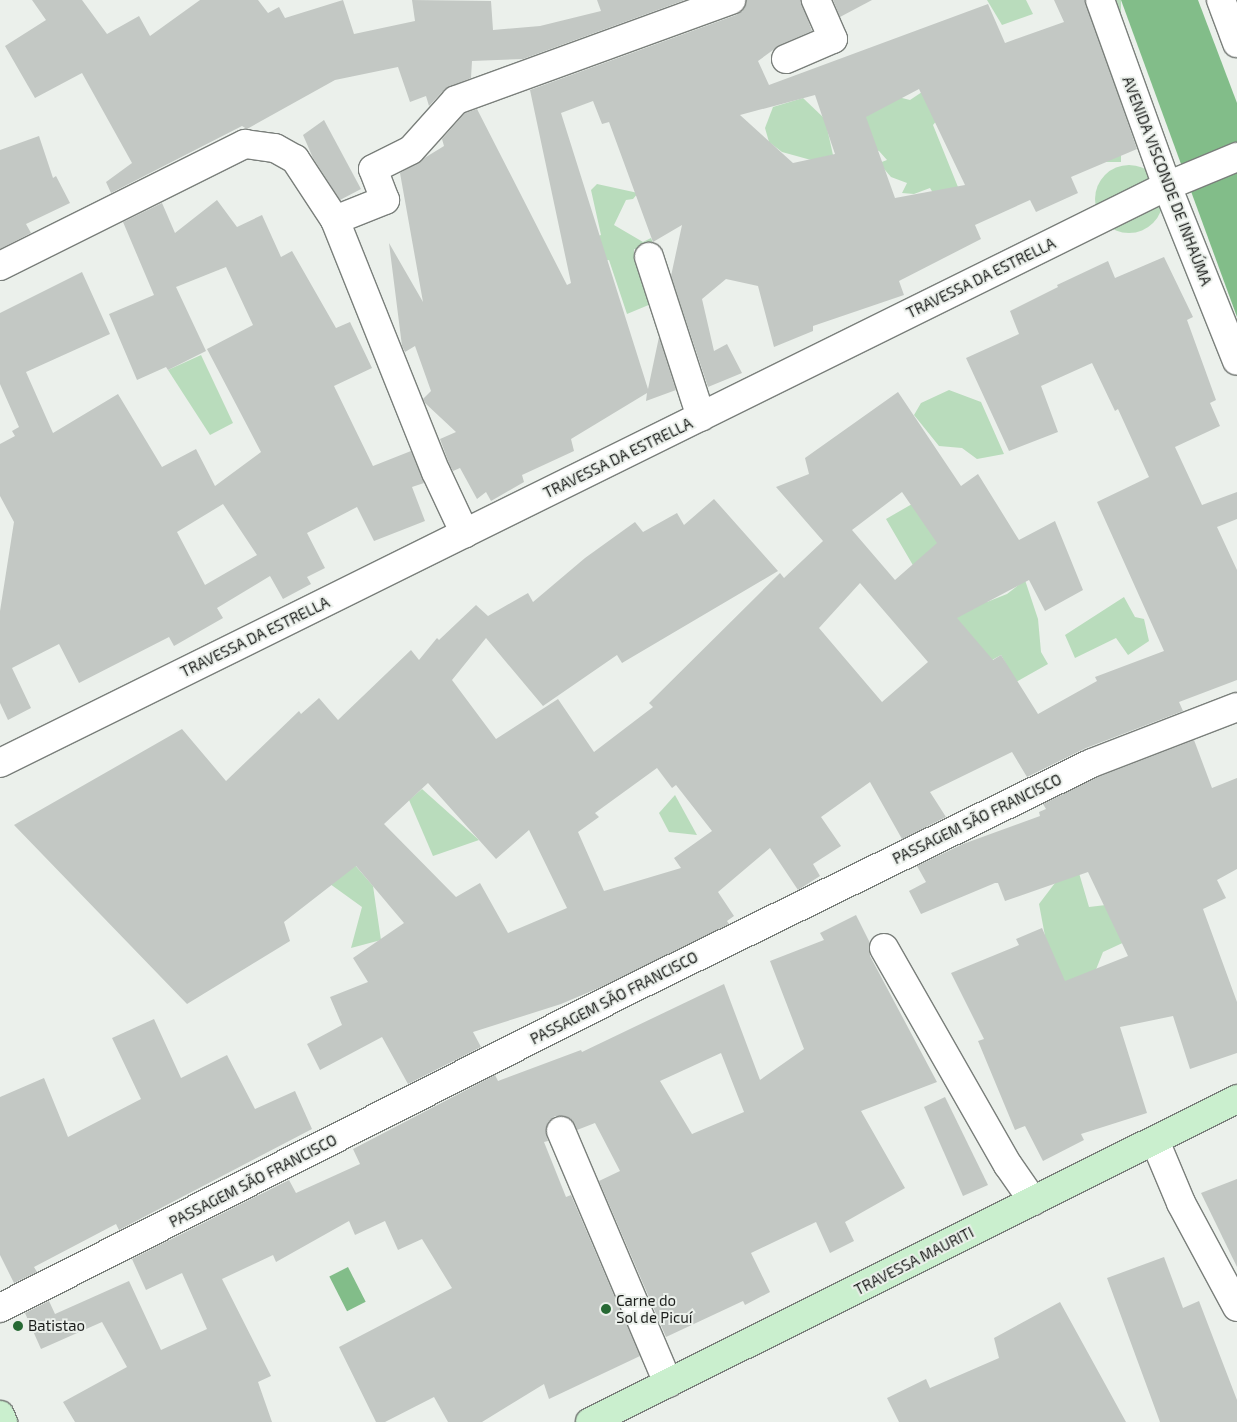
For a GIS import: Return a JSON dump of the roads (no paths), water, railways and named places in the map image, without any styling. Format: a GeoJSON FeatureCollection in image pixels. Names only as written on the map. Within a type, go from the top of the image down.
{"type":"FeatureCollection","features":[{"type":"Feature","properties":{"kind":"main road","name":"TRAVESSA MAURITI"},"geometry":{"type":"LineString","coordinates":[[590,1422],[1237,1099]]}},
{"type":"Feature","properties":{"kind":"main road"},"geometry":{"type":"LineString","coordinates":[[0,1415],[3,1422]]}},
{"type":"Feature","properties":{"kind":"street"},"geometry":{"type":"LineString","coordinates":[[335,220],[385,200],[373,169],[411,150],[456,100],[731,0]]}},
{"type":"Feature","properties":{"kind":"street"},"geometry":{"type":"LineString","coordinates":[[786,59],[833,39],[816,0]]}},
{"type":"Feature","properties":{"kind":"street","name":"AVENIDA VISCONDE DE INHAÚMA"},"geometry":{"type":"LineString","coordinates":[[1100,0],[1168,186],[1237,361]]}},
{"type":"Feature","properties":{"kind":"street"},"geometry":{"type":"LineString","coordinates":[[1221,0],[1237,43]]}},
{"type":"Feature","properties":{"kind":"street"},"geometry":{"type":"LineString","coordinates":[[0,266],[246,144],[275,148],[295,159],[335,220],[436,472],[465,534]]}},
{"type":"Feature","properties":{"kind":"street","name":"TRAVESSA DA ESTRELLA"},"geometry":{"type":"LineString","coordinates":[[0,763],[1168,186],[1237,157]]}},
{"type":"Feature","properties":{"kind":"street"},"geometry":{"type":"LineString","coordinates":[[649,257],[701,417]]}},
{"type":"Feature","properties":{"kind":"street","name":"PASSAGEM SÃO FRANCISCO"},"geometry":{"type":"LineString","coordinates":[[0,1308],[631,989],[1092,763],[1237,707]]}},
{"type":"Feature","properties":{"kind":"street"},"geometry":{"type":"LineString","coordinates":[[884,948],[1008,1165],[1033,1201]]}},
{"type":"Feature","properties":{"kind":"street"},"geometry":{"type":"LineString","coordinates":[[561,1131],[668,1383]]}},
{"type":"Feature","properties":{"kind":"street"},"geometry":{"type":"LineString","coordinates":[[1155,1141],[1181,1203],[1237,1307]]}},
{"type":"Feature","properties":{"kind":"place","name":"Carne do Sol de Picuí"},"geometry":{"type":"Point","coordinates":[606,1309]}},
{"type":"Feature","properties":{"kind":"place","name":"Batistao"},"geometry":{"type":"Point","coordinates":[18,1326]}}]}
